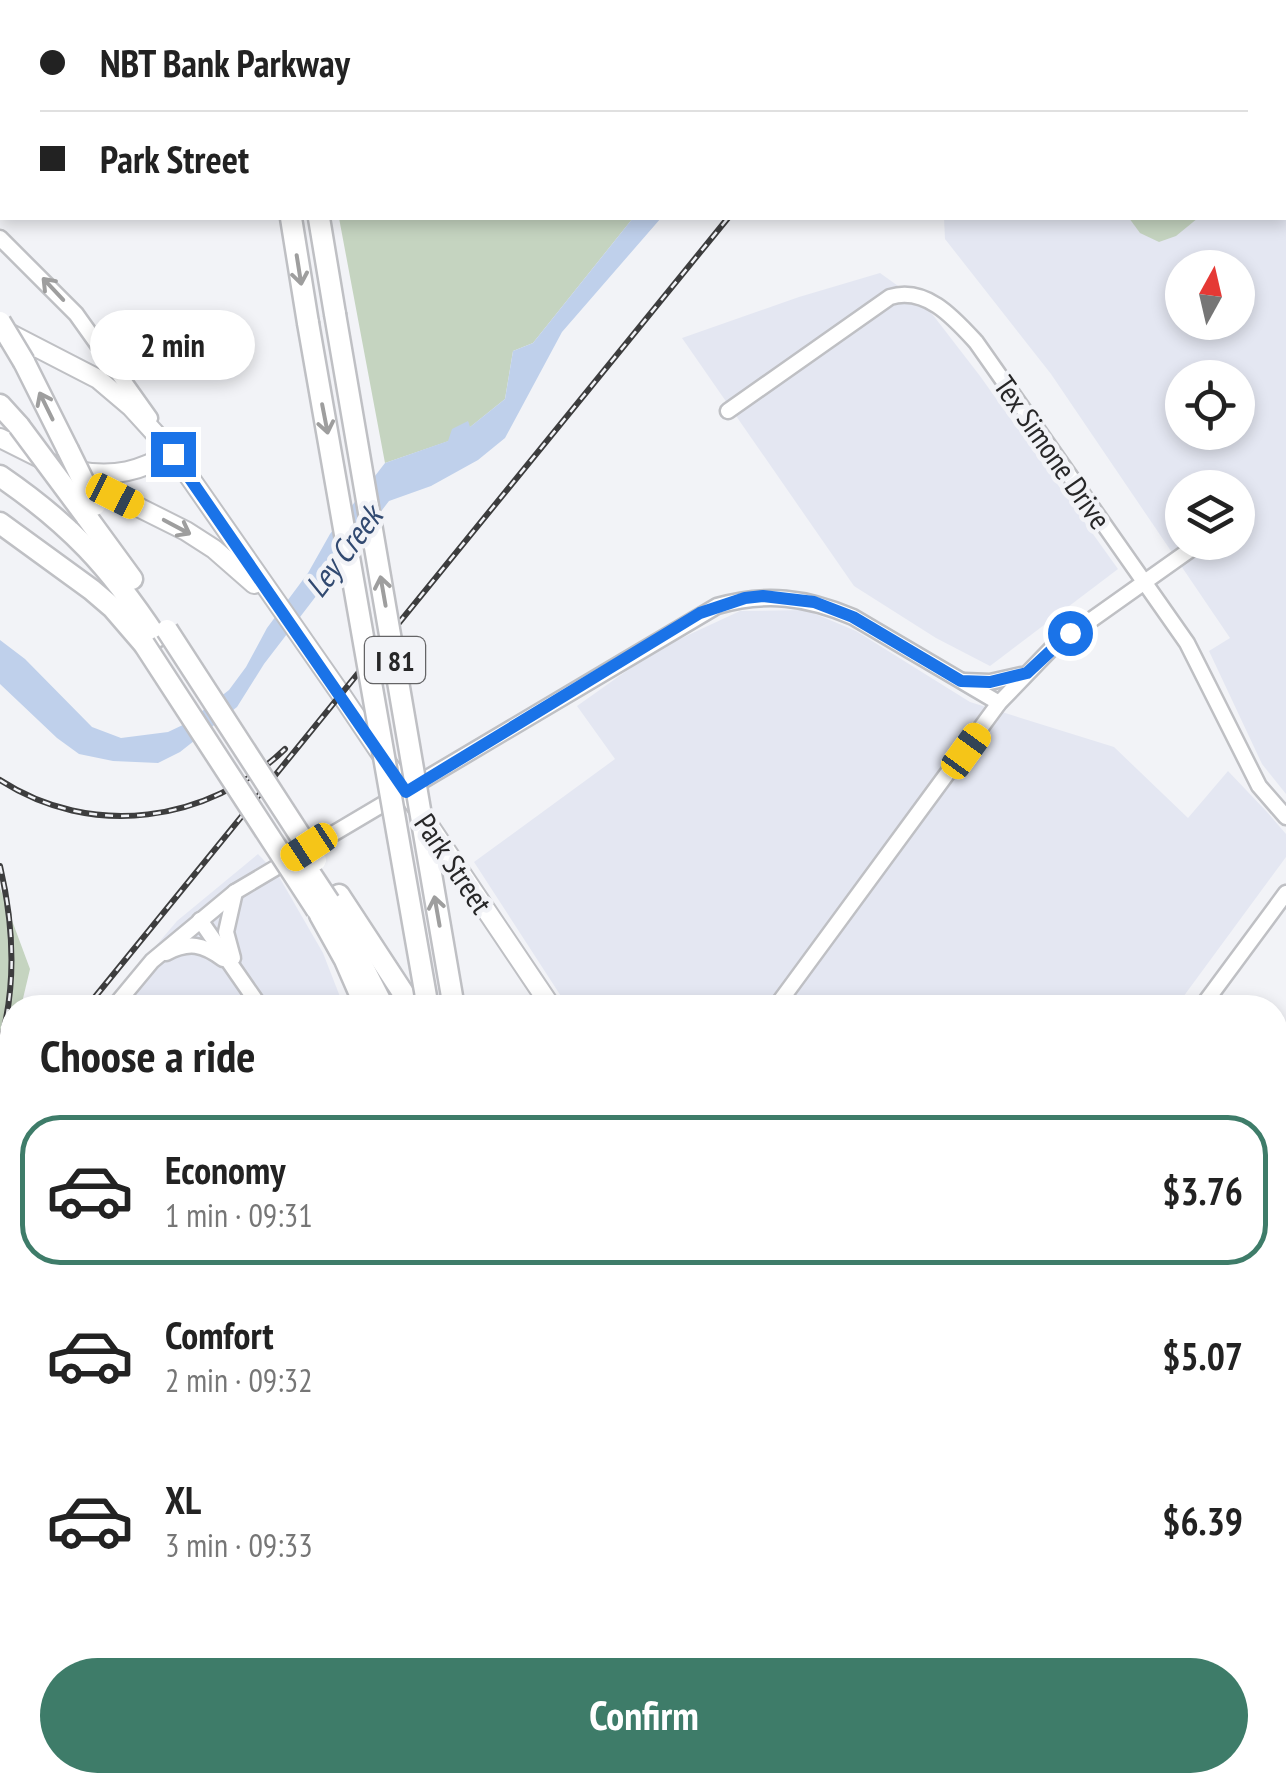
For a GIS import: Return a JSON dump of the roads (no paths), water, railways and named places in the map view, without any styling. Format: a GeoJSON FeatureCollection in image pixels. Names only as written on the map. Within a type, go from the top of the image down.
{"type":"FeatureCollection","features":[{"type":"Feature","properties":{"kind":"highway","name":"I 81"},"geometry":{"type":"LineString","coordinates":[[291,220],[426,995]]}},
{"type":"Feature","properties":{"kind":"highway","name":"I 81"},"geometry":{"type":"LineString","coordinates":[[319,220],[452,995]]}},
{"type":"Feature","properties":{"kind":"highway"},"geometry":{"type":"LineString","coordinates":[[0,325],[24,362],[63,458],[146,599],[156,637]]}},
{"type":"Feature","properties":{"kind":"highway"},"geometry":{"type":"LineString","coordinates":[[0,404],[91,510]]}},
{"type":"Feature","properties":{"kind":"highway"},"geometry":{"type":"LineString","coordinates":[[0,476],[74,532],[116,578],[328,902],[353,942],[378,995]]}},
{"type":"Feature","properties":{"kind":"highway"},"geometry":{"type":"LineString","coordinates":[[0,490],[42,520],[84,558],[130,618],[156,637]]}},
{"type":"Feature","properties":{"kind":"highway"},"geometry":{"type":"LineString","coordinates":[[0,523],[156,637]]}},
{"type":"Feature","properties":{"kind":"highway"},"geometry":{"type":"LineString","coordinates":[[328,902],[354,995]]}},
{"type":"Feature","properties":{"kind":"highway"},"geometry":{"type":"LineString","coordinates":[[328,902],[403,995]]}},
{"type":"Feature","properties":{"kind":"highway"},"geometry":{"type":"LineString","coordinates":[[345,960],[360,995]]}},
{"type":"Feature","properties":{"kind":"main road"},"geometry":{"type":"LineString","coordinates":[[0,325],[109,388],[172,452],[146,466],[118,474],[97,474],[63,458],[0,438]]}},
{"type":"Feature","properties":{"kind":"main road","name":"Park Street"},"geometry":{"type":"LineString","coordinates":[[172,452],[543,995]]}},
{"type":"Feature","properties":{"kind":"main road"},"geometry":{"type":"LineString","coordinates":[[63,458],[214,549],[277,604]]}},
{"type":"Feature","properties":{"kind":"street","name":"Park Street"},"geometry":{"type":"LineString","coordinates":[[0,238],[76,314],[172,452]]}},
{"type":"Feature","properties":{"kind":"street","name":"Tex Simone Drive"},"geometry":{"type":"LineString","coordinates":[[728,411],[890,298],[905,294],[920,297],[956,321],[976,342],[1200,664],[1259,786],[1286,817]]}},
{"type":"Feature","properties":{"kind":"street"},"geometry":{"type":"LineString","coordinates":[[785,995],[999,702],[1070,633],[1176,560]]}},
{"type":"Feature","properties":{"kind":"street"},"geometry":{"type":"LineString","coordinates":[[124,995],[152,961],[236,892],[700,613],[745,598],[795,598],[830,607],[999,702]]}},
{"type":"Feature","properties":{"kind":"street"},"geometry":{"type":"LineString","coordinates":[[961,681],[990,682],[1027,673]]}},
{"type":"Feature","properties":{"kind":"street"},"geometry":{"type":"LineString","coordinates":[[236,892],[226,932],[236,968]]}},
{"type":"Feature","properties":{"kind":"street"},"geometry":{"type":"LineString","coordinates":[[1211,995],[1286,893]]}},
{"type":"Feature","properties":{"kind":"street"},"geometry":{"type":"LineString","coordinates":[[200,920],[253,995]]}},
{"type":"Feature","properties":{"kind":"street"},"geometry":{"type":"LineString","coordinates":[[152,961],[178,947],[194,944],[208,948],[236,968]]}},
{"type":"Feature","properties":{"kind":"water","name":"Ley Creek"},"geometry":{"type":"Polygon","coordinates":[[[631,220],[659,220],[562,332],[505,438],[478,460],[431,486],[389,501],[264,664],[237,707],[180,752],[158,763],[113,761],[79,754],[0,684],[0,640],[25,659],[92,727],[121,738],[168,732],[187,723],[229,690],[330,534],[385,463],[448,441],[452,429],[468,421],[470,427],[505,399],[513,351],[533,343],[631,220]]]}},
{"type":"Feature","properties":{"kind":"railway"},"geometry":{"type":"LineString","coordinates":[[97,995],[726,220]]}},
{"type":"Feature","properties":{"kind":"railway"},"geometry":{"type":"LineString","coordinates":[[0,780],[35,799],[72,810],[110,816],[148,814],[185,807],[221,793],[254,774],[285,749]]}},
{"type":"Feature","properties":{"kind":"railway"},"geometry":{"type":"LineString","coordinates":[[0,866],[12,955],[9,995]]}}]}
